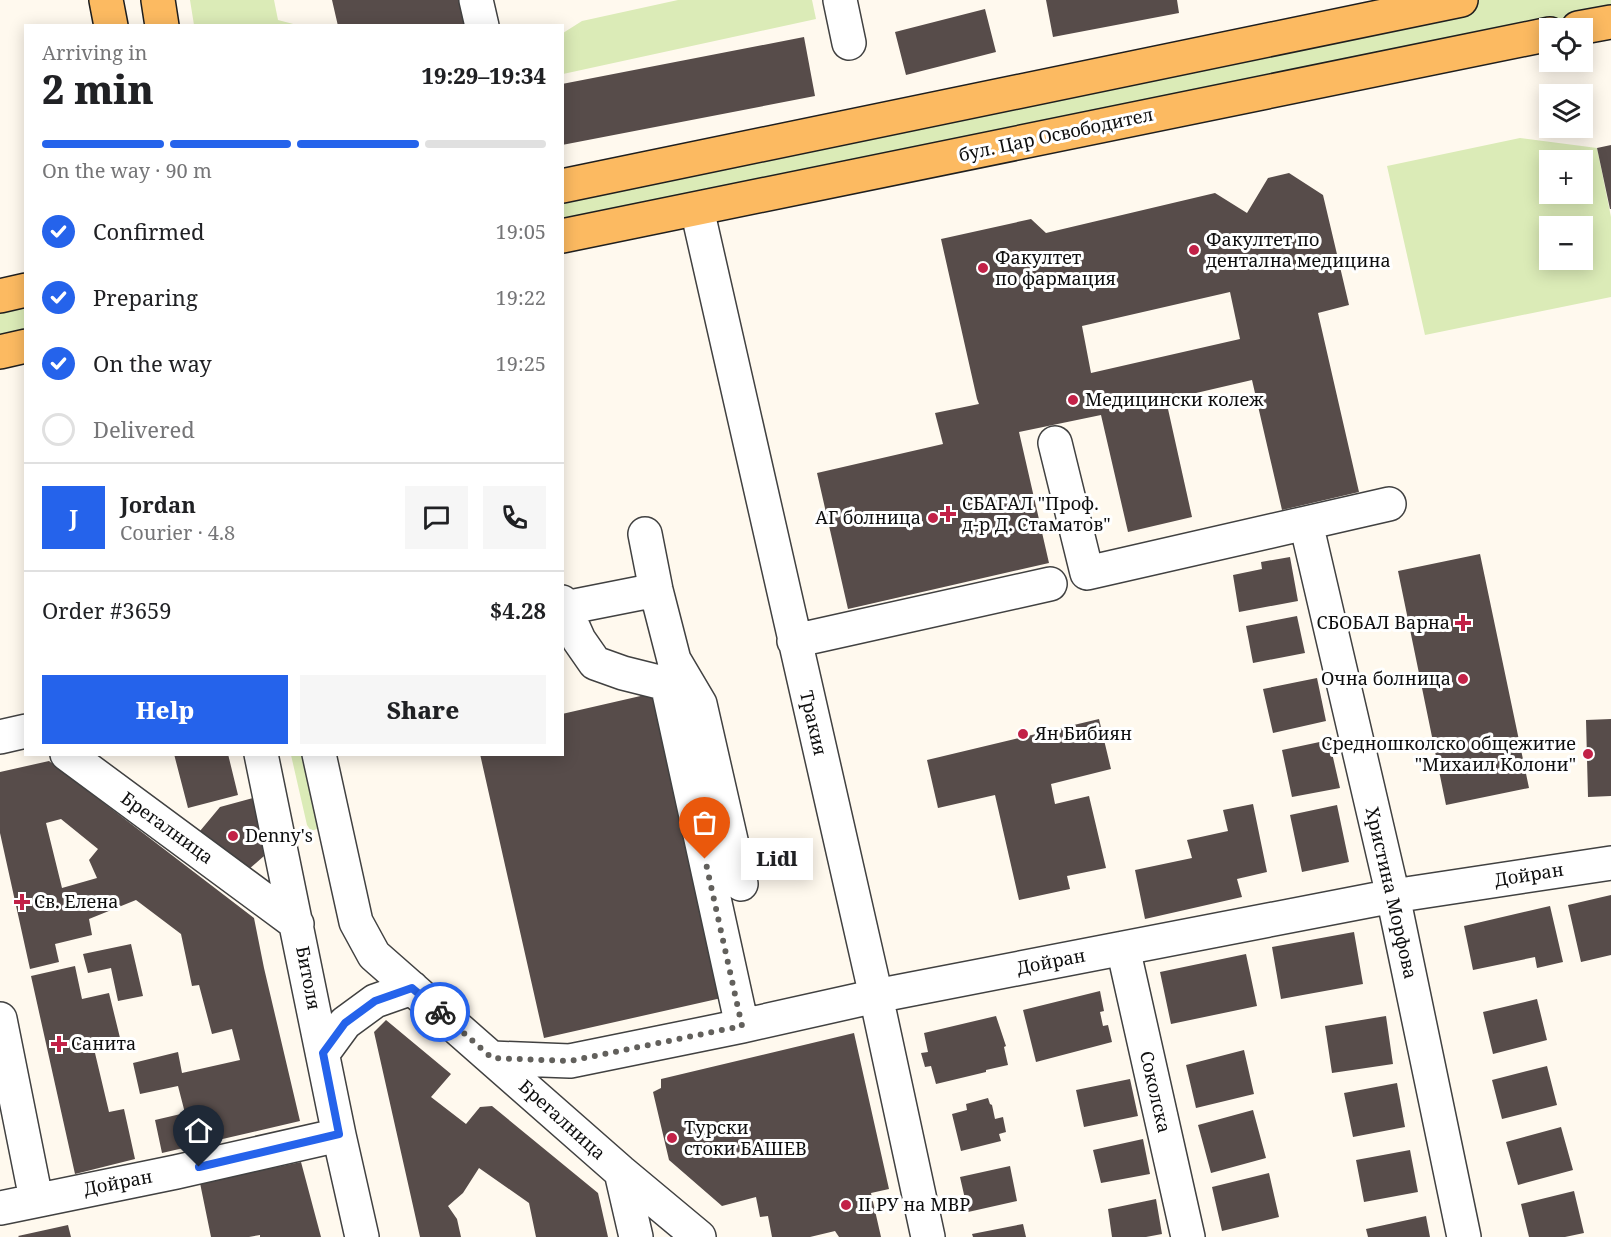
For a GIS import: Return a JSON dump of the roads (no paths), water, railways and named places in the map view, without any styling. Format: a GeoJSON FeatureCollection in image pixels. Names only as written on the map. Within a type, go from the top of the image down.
{"type":"FeatureCollection","features":[{"type":"Feature","properties":{"kind":"main road"},"geometry":{"type":"LineString","coordinates":[[106,0],[111,24]]}},
{"type":"Feature","properties":{"kind":"main road"},"geometry":{"type":"LineString","coordinates":[[158,0],[162,24]]}},
{"type":"Feature","properties":{"kind":"main road"},"geometry":{"type":"LineString","coordinates":[[564,186],[1461,0]]}},
{"type":"Feature","properties":{"kind":"main road"},"geometry":{"type":"LineString","coordinates":[[1593,25],[1611,22]]}},
{"type":"Feature","properties":{"kind":"main road","name":"бул. Цар Освободител"},"geometry":{"type":"LineString","coordinates":[[564,236],[1539,36]]}},
{"type":"Feature","properties":{"kind":"main road"},"geometry":{"type":"LineString","coordinates":[[0,296],[24,290]]}},
{"type":"Feature","properties":{"kind":"main road"},"geometry":{"type":"LineString","coordinates":[[0,352],[24,346]]}},
{"type":"Feature","properties":{"kind":"street"},"geometry":{"type":"LineString","coordinates":[[476,0],[482,24]]}},
{"type":"Feature","properties":{"kind":"street"},"geometry":{"type":"LineString","coordinates":[[840,0],[849,43]]}},
{"type":"Feature","properties":{"kind":"street","name":"Тракия"},"geometry":{"type":"LineString","coordinates":[[697,209],[876,996],[928,1237]]}},
{"type":"Feature","properties":{"kind":"street"},"geometry":{"type":"LineString","coordinates":[[1055,443],[1088,573],[1309,536],[1389,504]]}},
{"type":"Feature","properties":{"kind":"street"},"geometry":{"type":"LineString","coordinates":[[645,534],[656,590],[674,660],[700,704],[741,884]]}},
{"type":"Feature","properties":{"kind":"street","name":"Христина Морфова"},"geometry":{"type":"LineString","coordinates":[[1309,536],[1393,896],[1464,1237]]}},
{"type":"Feature","properties":{"kind":"street"},"geometry":{"type":"LineString","coordinates":[[794,641],[1050,584]]}},
{"type":"Feature","properties":{"kind":"street"},"geometry":{"type":"LineString","coordinates":[[656,590],[564,605],[579,640],[595,663],[667,684],[742,1026]]}},
{"type":"Feature","properties":{"kind":"street"},"geometry":{"type":"LineString","coordinates":[[0,737],[24,731]]}},
{"type":"Feature","properties":{"kind":"street","name":"Брегалница"},"geometry":{"type":"LineString","coordinates":[[70,756],[297,924]]}},
{"type":"Feature","properties":{"kind":"street","name":"Битоля"},"geometry":{"type":"LineString","coordinates":[[261,756],[362,1237]]}},
{"type":"Feature","properties":{"kind":"street","name":"Брегалница"},"geometry":{"type":"LineString","coordinates":[[319,756],[356,922],[374,955],[621,1172],[699,1237]]}},
{"type":"Feature","properties":{"kind":"street","name":"Дойран"},"geometry":{"type":"LineString","coordinates":[[492,1058],[570,1061],[876,996],[1393,896],[1611,863]]}},
{"type":"Feature","properties":{"kind":"street","name":"Соколска"},"geometry":{"type":"LineString","coordinates":[[1123,948],[1188,1237]]}},
{"type":"Feature","properties":{"kind":"street"},"geometry":{"type":"LineString","coordinates":[[323,1053],[345,1023],[375,1001],[412,988]]}},
{"type":"Feature","properties":{"kind":"street"},"geometry":{"type":"LineString","coordinates":[[0,1019],[36,1199]]}},
{"type":"Feature","properties":{"kind":"street","name":"Дойран"},"geometry":{"type":"LineString","coordinates":[[0,1208],[176,1172],[339,1134]]}},
{"type":"Feature","properties":{"kind":"street"},"geometry":{"type":"LineString","coordinates":[[621,1172],[636,1237]]}},
{"type":"Feature","properties":{"kind":"place","name":"Факултет по дентална медицина"},"geometry":{"type":"Point","coordinates":[1194,250]}},
{"type":"Feature","properties":{"kind":"place","name":"Факултет по фармация"},"geometry":{"type":"Point","coordinates":[983,268]}},
{"type":"Feature","properties":{"kind":"place","name":"Медицински колеж"},"geometry":{"type":"Point","coordinates":[1073,400]}},
{"type":"Feature","properties":{"kind":"place","name":"СБАГАЛ \"Проф. д-р Д. Стаматов\""},"geometry":{"type":"Point","coordinates":[948,514]}},
{"type":"Feature","properties":{"kind":"place","name":"АГ болница"},"geometry":{"type":"Point","coordinates":[933,518]}},
{"type":"Feature","properties":{"kind":"place","name":"СБОБАЛ Варна"},"geometry":{"type":"Point","coordinates":[1463,623]}},
{"type":"Feature","properties":{"kind":"place","name":"Очна болница"},"geometry":{"type":"Point","coordinates":[1463,679]}},
{"type":"Feature","properties":{"kind":"place","name":"Ян Бибиян"},"geometry":{"type":"Point","coordinates":[1023,734]}},
{"type":"Feature","properties":{"kind":"place","name":"Средношколско общежитие \"Михаил Колони\""},"geometry":{"type":"Point","coordinates":[1588,754]}},
{"type":"Feature","properties":{"kind":"place","name":"Denny's"},"geometry":{"type":"Point","coordinates":[233,836]}},
{"type":"Feature","properties":{"kind":"place","name":"Lidl"},"geometry":{"type":"Point","coordinates":[705,859]}},
{"type":"Feature","properties":{"kind":"place","name":"Св. Елена"},"geometry":{"type":"Point","coordinates":[22,902]}},
{"type":"Feature","properties":{"kind":"place","name":"Санита"},"geometry":{"type":"Point","coordinates":[59,1044]}},
{"type":"Feature","properties":{"kind":"place","name":"Турски стоки БАШЕВ"},"geometry":{"type":"Point","coordinates":[672,1138]}},
{"type":"Feature","properties":{"kind":"place","name":"II РУ на МВР"},"geometry":{"type":"Point","coordinates":[846,1205]}}]}
